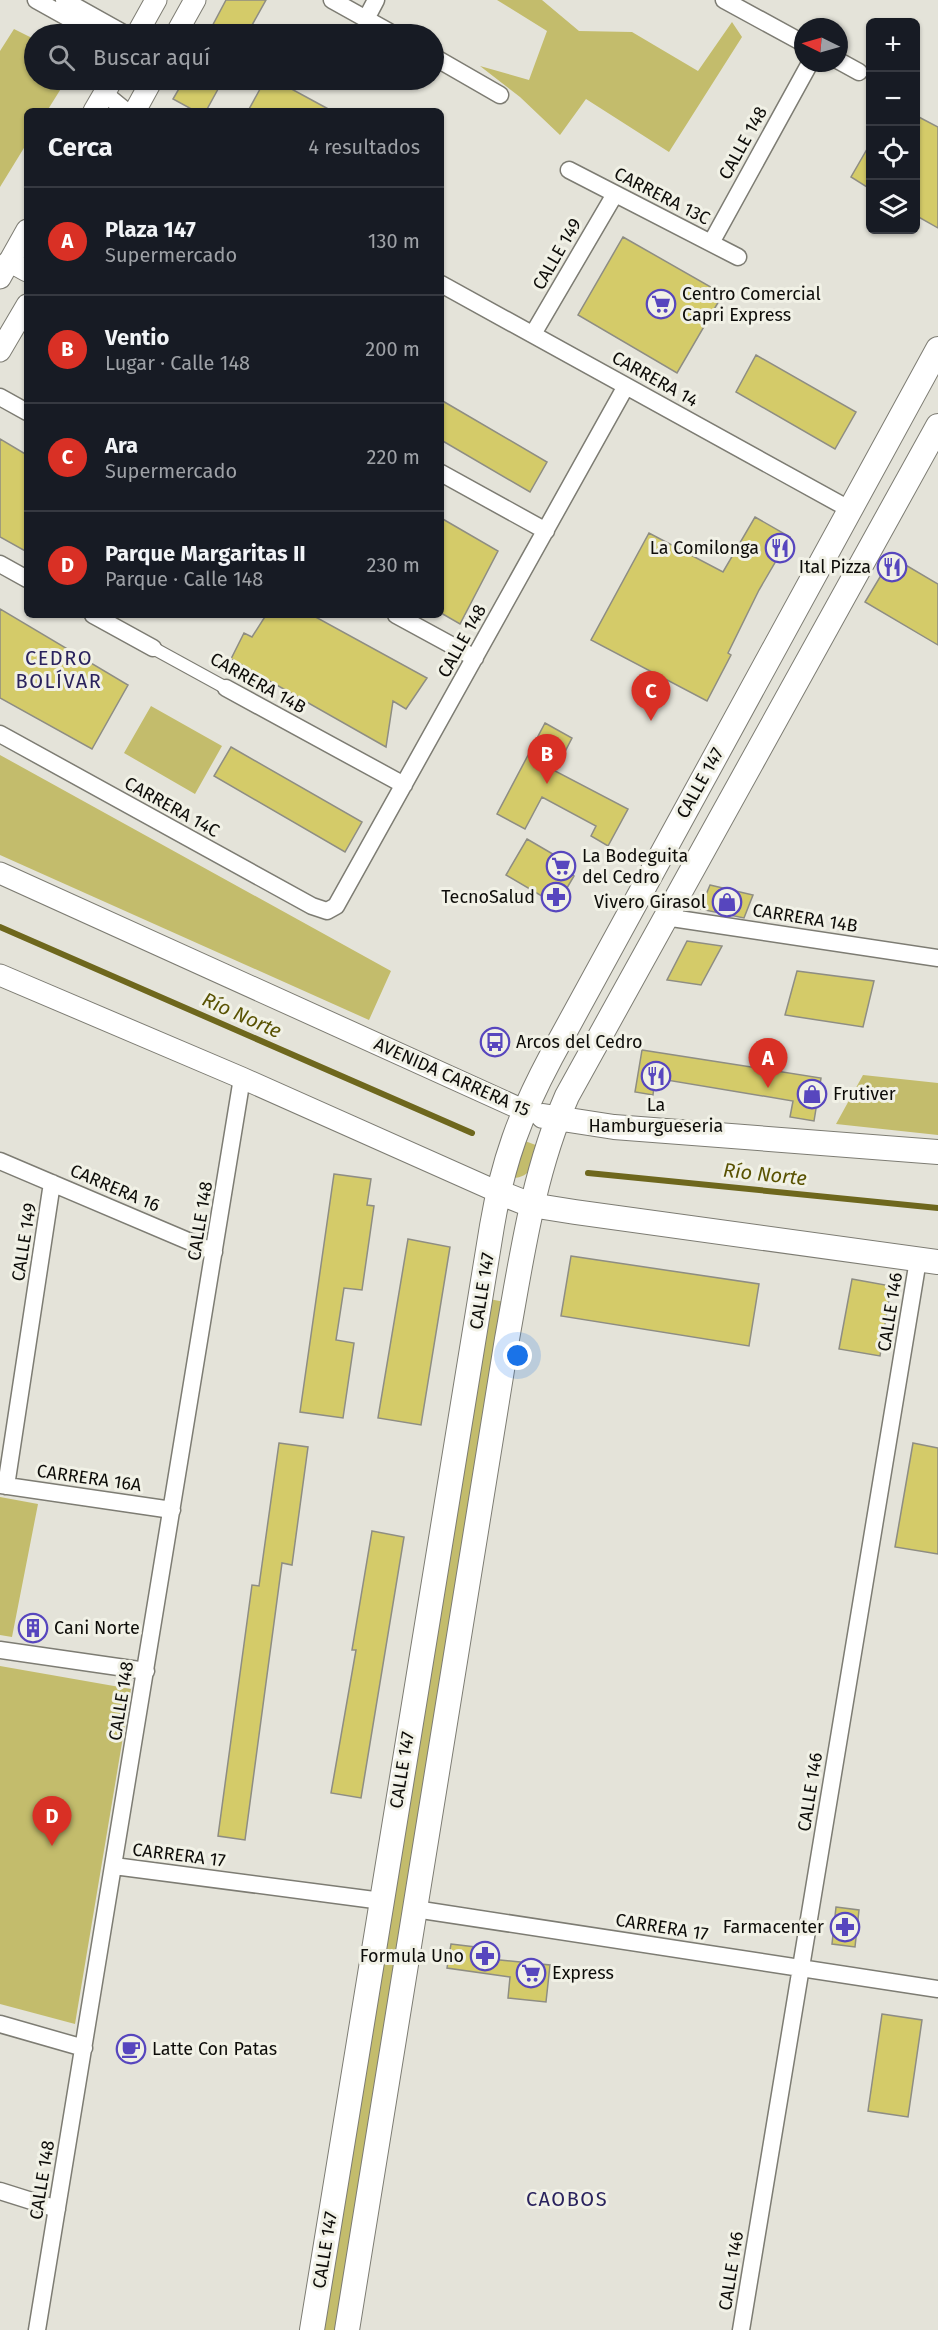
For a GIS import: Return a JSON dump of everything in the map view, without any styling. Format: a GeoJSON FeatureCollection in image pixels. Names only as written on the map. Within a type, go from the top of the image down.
{"type":"FeatureCollection","features":[{"type":"Feature","properties":{"kind":"main road","name":"CALLE 147"},"geometry":{"type":"LineString","coordinates":[[312,2330],[498,1192],[523,1110],[938,349]]}},
{"type":"Feature","properties":{"kind":"main road","name":"CALLE 147"},"geometry":{"type":"LineString","coordinates":[[347,2330],[531,1205],[556,1120],[665,917],[938,426]]}},
{"type":"Feature","properties":{"kind":"main road","name":"AVENIDA CARRERA 15"},"geometry":{"type":"LineString","coordinates":[[523,1110],[556,1120],[938,1152]]}},
{"type":"Feature","properties":{"kind":"main road"},"geometry":{"type":"LineString","coordinates":[[498,1192],[531,1205],[928,1261]]}},
{"type":"Feature","properties":{"kind":"street"},"geometry":{"type":"LineString","coordinates":[[36,0],[79,24]]}},
{"type":"Feature","properties":{"kind":"street"},"geometry":{"type":"LineString","coordinates":[[64,0],[107,24]]}},
{"type":"Feature","properties":{"kind":"street"},"geometry":{"type":"LineString","coordinates":[[143,24],[156,0]]}},
{"type":"Feature","properties":{"kind":"street"},"geometry":{"type":"LineString","coordinates":[[182,24],[195,0]]}},
{"type":"Feature","properties":{"kind":"street"},"geometry":{"type":"LineString","coordinates":[[332,0],[375,24]]}},
{"type":"Feature","properties":{"kind":"street"},"geometry":{"type":"LineString","coordinates":[[366,19],[376,0]]}},
{"type":"Feature","properties":{"kind":"street"},"geometry":{"type":"LineString","coordinates":[[724,0],[794,38]]}},
{"type":"Feature","properties":{"kind":"street"},"geometry":{"type":"LineString","coordinates":[[444,63],[500,95]]}},
{"type":"Feature","properties":{"kind":"street"},"geometry":{"type":"LineString","coordinates":[[848,66],[859,72]]}},
{"type":"Feature","properties":{"kind":"street","name":"CALLE 148"},"geometry":{"type":"LineString","coordinates":[[711,243],[805,72]]}},
{"type":"Feature","properties":{"kind":"street"},"geometry":{"type":"LineString","coordinates":[[137,108],[147,90]]}},
{"type":"Feature","properties":{"kind":"street"},"geometry":{"type":"LineString","coordinates":[[104,95],[122,108]]}},
{"type":"Feature","properties":{"kind":"street","name":"CARRERA 13C"},"geometry":{"type":"LineString","coordinates":[[569,170],[738,256]]}},
{"type":"Feature","properties":{"kind":"street","name":"CALLE 149"},"geometry":{"type":"LineString","coordinates":[[533,334],[615,194]]}},
{"type":"Feature","properties":{"kind":"street"},"geometry":{"type":"LineString","coordinates":[[12,270],[24,240]]}},
{"type":"Feature","properties":{"kind":"street","name":"CARRERA 14"},"geometry":{"type":"LineString","coordinates":[[444,286],[849,509]]}},
{"type":"Feature","properties":{"kind":"street"},"geometry":{"type":"LineString","coordinates":[[0,351],[24,310]]}},
{"type":"Feature","properties":{"kind":"street","name":"CALLE 148"},"geometry":{"type":"LineString","coordinates":[[327,911],[336,906],[626,386]]}},
{"type":"Feature","properties":{"kind":"street"},"geometry":{"type":"LineString","coordinates":[[0,397],[24,410]]}},
{"type":"Feature","properties":{"kind":"street"},"geometry":{"type":"LineString","coordinates":[[444,475],[546,531]]}},
{"type":"Feature","properties":{"kind":"street"},"geometry":{"type":"LineString","coordinates":[[0,564],[24,577]]}},
{"type":"Feature","properties":{"kind":"street","name":"CARRERA 14B"},"geometry":{"type":"LineString","coordinates":[[98,618],[404,785]]}},
{"type":"Feature","properties":{"kind":"street"},"geometry":{"type":"LineString","coordinates":[[402,618],[475,658]]}},
{"type":"Feature","properties":{"kind":"street","name":"CARRERA 14C"},"geometry":{"type":"LineString","coordinates":[[0,734],[312,906],[327,911]]}},
{"type":"Feature","properties":{"kind":"street","name":"AVENIDA CARRERA 15"},"geometry":{"type":"LineString","coordinates":[[0,873],[523,1110]]}},
{"type":"Feature","properties":{"kind":"street","name":"CARRERA 14B"},"geometry":{"type":"LineString","coordinates":[[665,917],[938,958]]}},
{"type":"Feature","properties":{"kind":"street"},"geometry":{"type":"LineString","coordinates":[[0,975],[242,1078],[498,1192]]}},
{"type":"Feature","properties":{"kind":"street","name":"CALLE 148"},"geometry":{"type":"LineString","coordinates":[[37,2330],[242,1078]]}},
{"type":"Feature","properties":{"kind":"street","name":"CARRERA 16"},"geometry":{"type":"LineString","coordinates":[[0,1161],[214,1252]]}},
{"type":"Feature","properties":{"kind":"street","name":"CALLE 149"},"geometry":{"type":"LineString","coordinates":[[3,1485],[52,1183]]}},
{"type":"Feature","properties":{"kind":"street","name":"CALLE 146"},"geometry":{"type":"LineString","coordinates":[[741,2330],[801,1968],[928,1261]]}},
{"type":"Feature","properties":{"kind":"street","name":"CARRERA 16A"},"geometry":{"type":"LineString","coordinates":[[3,1485],[172,1510]]}},
{"type":"Feature","properties":{"kind":"street"},"geometry":{"type":"LineString","coordinates":[[0,1650],[146,1671]]}},
{"type":"Feature","properties":{"kind":"street","name":"CARRERA 17"},"geometry":{"type":"LineString","coordinates":[[114,1866],[382,1901]]}},
{"type":"Feature","properties":{"kind":"street","name":"CARRERA 17"},"geometry":{"type":"LineString","coordinates":[[415,1909],[938,1989]]}},
{"type":"Feature","properties":{"kind":"street"},"geometry":{"type":"LineString","coordinates":[[0,2024],[84,2048]]}},
{"type":"Feature","properties":{"kind":"street"},"geometry":{"type":"LineString","coordinates":[[0,2191],[57,2209]]}},
{"type":"Feature","properties":{"kind":"shaded area"},"geometry":{"type":"Polygon","coordinates":[[[497,0],[542,0],[579,31],[632,32],[698,71],[732,22],[742,37],[669,152],[586,99],[560,135],[520,97],[480,66],[529,80],[547,31],[497,0]]]}},
{"type":"Feature","properties":{"kind":"shaded area"},"geometry":{"type":"Polygon","coordinates":[[[14,29],[24,34],[24,90],[60,90],[49,108],[24,108],[24,148],[0,187],[0,51],[14,29]]]}},
{"type":"Feature","properties":{"kind":"shaded area"},"geometry":{"type":"Polygon","coordinates":[[[151,706],[222,746],[195,794],[124,753],[151,706]]]}},
{"type":"Feature","properties":{"kind":"shaded area"},"geometry":{"type":"Polygon","coordinates":[[[0,755],[391,971],[369,1020],[0,855],[0,755]]]}},
{"type":"Feature","properties":{"kind":"shaded area"},"geometry":{"type":"Polygon","coordinates":[[[863,1075],[938,1083],[938,1135],[836,1124],[863,1075]]]}},
{"type":"Feature","properties":{"kind":"shaded area"},"geometry":{"type":"Polygon","coordinates":[[[525,1141],[541,1147],[528,1172],[513,1178],[525,1141]]]}},
{"type":"Feature","properties":{"kind":"shaded area"},"geometry":{"type":"Polygon","coordinates":[[[489,1299],[505,1302],[339,2330],[322,2330],[489,1299]]]}},
{"type":"Feature","properties":{"kind":"shaded area"},"geometry":{"type":"Polygon","coordinates":[[[0,1497],[38,1504],[12,1637],[0,1635],[0,1497]]]}},
{"type":"Feature","properties":{"kind":"shaded area"},"geometry":{"type":"Polygon","coordinates":[[[0,1666],[131,1689],[75,2024],[0,2004],[0,1666]]]}},
{"type":"Feature","properties":{"kind":"building"},"geometry":{"type":"Polygon","coordinates":[[[226,0],[266,0],[253,24],[213,24],[226,0]]]}},
{"type":"Feature","properties":{"kind":"building"},"geometry":{"type":"Polygon","coordinates":[[[178,90],[218,90],[208,108],[190,108],[173,99],[178,90]]]}},
{"type":"Feature","properties":{"kind":"building"},"geometry":{"type":"Polygon","coordinates":[[[260,90],[293,90],[326,108],[250,108],[260,90]]]}},
{"type":"Feature","properties":{"kind":"building"},"geometry":{"type":"Polygon","coordinates":[[[920,118],[938,127],[938,228],[920,218],[920,118]]]}},
{"type":"Feature","properties":{"kind":"building"},"geometry":{"type":"Polygon","coordinates":[[[866,151],[866,186],[851,177],[866,151]]]}},
{"type":"Feature","properties":{"kind":"building"},"geometry":{"type":"Polygon","coordinates":[[[623,237],[723,294],[677,373],[578,315],[623,237]]]}},
{"type":"Feature","properties":{"kind":"building"},"geometry":{"type":"Polygon","coordinates":[[[756,355],[856,412],[835,449],[736,392],[756,355]]]}},
{"type":"Feature","properties":{"kind":"building"},"geometry":{"type":"Polygon","coordinates":[[[444,402],[547,462],[530,492],[444,442],[444,402]]]}},
{"type":"Feature","properties":{"kind":"building"},"geometry":{"type":"Polygon","coordinates":[[[0,439],[24,453],[24,550],[0,537],[0,439]]]}},
{"type":"Feature","properties":{"kind":"building"},"geometry":{"type":"Polygon","coordinates":[[[755,517],[790,537],[759,590],[728,653],[731,655],[707,701],[591,640],[649,533],[723,572],[755,517]]]}},
{"type":"Feature","properties":{"kind":"building"},"geometry":{"type":"Polygon","coordinates":[[[444,520],[498,551],[460,624],[444,615],[444,520]]]}},
{"type":"Feature","properties":{"kind":"building"},"geometry":{"type":"Polygon","coordinates":[[[892,557],[938,584],[938,645],[865,602],[892,557]]]}},
{"type":"Feature","properties":{"kind":"building"},"geometry":{"type":"Polygon","coordinates":[[[0,609],[128,685],[92,749],[0,698],[0,609]]]}},
{"type":"Feature","properties":{"kind":"building"},"geometry":{"type":"Polygon","coordinates":[[[264,618],[317,618],[427,678],[406,709],[393,701],[386,747],[231,659],[244,633],[252,637],[264,618]]]}},
{"type":"Feature","properties":{"kind":"building"},"geometry":{"type":"Polygon","coordinates":[[[545,723],[572,738],[555,771],[628,809],[608,846],[591,836],[596,826],[542,797],[525,829],[497,814],[545,723]]]}},
{"type":"Feature","properties":{"kind":"building"},"geometry":{"type":"Polygon","coordinates":[[[231,747],[362,822],[345,852],[214,776],[231,747]]]}},
{"type":"Feature","properties":{"kind":"building"},"geometry":{"type":"Polygon","coordinates":[[[527,839],[570,864],[566,871],[574,876],[557,905],[506,875],[527,839]]]}},
{"type":"Feature","properties":{"kind":"building","name":"Vivero Girasol"},"geometry":{"type":"Polygon","coordinates":[[[710,885],[753,895],[744,918],[700,909],[710,885]]]}},
{"type":"Feature","properties":{"kind":"building"},"geometry":{"type":"Polygon","coordinates":[[[687,941],[722,946],[701,985],[667,980],[687,941]]]}},
{"type":"Feature","properties":{"kind":"building"},"geometry":{"type":"Polygon","coordinates":[[[797,971],[874,981],[863,1027],[785,1015],[797,971]]]}},
{"type":"Feature","properties":{"kind":"building"},"geometry":{"type":"Polygon","coordinates":[[[642,1050],[821,1078],[814,1121],[790,1117],[793,1101],[655,1078],[653,1095],[635,1092],[642,1050]]]}},
{"type":"Feature","properties":{"kind":"building"},"geometry":{"type":"Polygon","coordinates":[[[334,1174],[371,1179],[367,1205],[374,1206],[362,1290],[344,1288],[336,1340],[354,1343],[343,1418],[300,1412],[334,1174]]]}},
{"type":"Feature","properties":{"kind":"building"},"geometry":{"type":"Polygon","coordinates":[[[408,1239],[450,1247],[421,1425],[378,1418],[408,1239]]]}},
{"type":"Feature","properties":{"kind":"building"},"geometry":{"type":"Polygon","coordinates":[[[571,1256],[759,1284],[749,1346],[561,1316],[571,1256]]]}},
{"type":"Feature","properties":{"kind":"building"},"geometry":{"type":"Polygon","coordinates":[[[852,1279],[891,1286],[880,1356],[839,1349],[852,1279]]]}},
{"type":"Feature","properties":{"kind":"building"},"geometry":{"type":"Polygon","coordinates":[[[279,1443],[308,1447],[292,1565],[282,1563],[245,1840],[218,1836],[252,1585],[259,1586],[279,1443]]]}},
{"type":"Feature","properties":{"kind":"building"},"geometry":{"type":"Polygon","coordinates":[[[913,1443],[938,1448],[938,1554],[895,1547],[913,1443]]]}},
{"type":"Feature","properties":{"kind":"building"},"geometry":{"type":"Polygon","coordinates":[[[372,1531],[404,1537],[361,1798],[331,1793],[356,1650],[352,1650],[372,1531]]]}},
{"type":"Feature","properties":{"kind":"building","name":"Farmacenter"},"geometry":{"type":"Polygon","coordinates":[[[836,1907],[859,1910],[855,1947],[832,1944],[836,1907]]]}},
{"type":"Feature","properties":{"kind":"building"},"geometry":{"type":"Polygon","coordinates":[[[451,1944],[492,1949],[490,1959],[550,1965],[546,2002],[508,1998],[510,1977],[447,1968],[451,1944]]]}},
{"type":"Feature","properties":{"kind":"building"},"geometry":{"type":"Polygon","coordinates":[[[882,2014],[922,2020],[908,2117],[868,2111],[882,2014]]]}},
{"type":"Feature","properties":{"kind":"waterway","name":"Río Norte"},"geometry":{"type":"LineString","coordinates":[[0,927],[472,1133]]}},
{"type":"Feature","properties":{"kind":"waterway","name":"Río Norte"},"geometry":{"type":"LineString","coordinates":[[588,1173],[938,1208]]}},
{"type":"Feature","properties":{"kind":"place","name":"Centro Comercial Capri Express"},"geometry":{"type":"Point","coordinates":[661,304]}},
{"type":"Feature","properties":{"kind":"place","name":"La Comilonga"},"geometry":{"type":"Point","coordinates":[780,548]}},
{"type":"Feature","properties":{"kind":"place","name":"Ital Pizza"},"geometry":{"type":"Point","coordinates":[892,567]}},
{"type":"Feature","properties":{"kind":"place","name":"Ara"},"geometry":{"type":"Point","coordinates":[651,721]}},
{"type":"Feature","properties":{"kind":"place","name":"Ventio"},"geometry":{"type":"Point","coordinates":[547,784]}},
{"type":"Feature","properties":{"kind":"place","name":"La Bodeguita del Cedro"},"geometry":{"type":"Point","coordinates":[561,866]}},
{"type":"Feature","properties":{"kind":"place","name":"TecnoSalud"},"geometry":{"type":"Point","coordinates":[556,897]}},
{"type":"Feature","properties":{"kind":"place","name":"Vivero Girasol"},"geometry":{"type":"Point","coordinates":[727,902]}},
{"type":"Feature","properties":{"kind":"place","name":"Arcos del Cedro"},"geometry":{"type":"Point","coordinates":[495,1042]}},
{"type":"Feature","properties":{"kind":"place","name":"La Hamburgueseria"},"geometry":{"type":"Point","coordinates":[656,1076]}},
{"type":"Feature","properties":{"kind":"place","name":"Plaza 147"},"geometry":{"type":"Point","coordinates":[768,1088]}},
{"type":"Feature","properties":{"kind":"place","name":"Frutiver"},"geometry":{"type":"Point","coordinates":[812,1094]}},
{"type":"Feature","properties":{"kind":"place","name":"Cani Norte"},"geometry":{"type":"Point","coordinates":[33,1628]}},
{"type":"Feature","properties":{"kind":"place","name":"Parque Margaritas II"},"geometry":{"type":"Point","coordinates":[52,1846]}},
{"type":"Feature","properties":{"kind":"place","name":"Farmacenter"},"geometry":{"type":"Point","coordinates":[845,1927]}},
{"type":"Feature","properties":{"kind":"place","name":"Formula Uno"},"geometry":{"type":"Point","coordinates":[485,1956]}},
{"type":"Feature","properties":{"kind":"place","name":"Express"},"geometry":{"type":"Point","coordinates":[531,1973]}},
{"type":"Feature","properties":{"kind":"place","name":"Latte Con Patas"},"geometry":{"type":"Point","coordinates":[131,2049]}},
{"type":"Feature","properties":{"kind":"district","name":"CEDRO BOLÍVAR"},"geometry":{"type":"Point","coordinates":[59,670]}},
{"type":"Feature","properties":{"kind":"district","name":"CAOBOS"},"geometry":{"type":"Point","coordinates":[567,2199]}}]}
